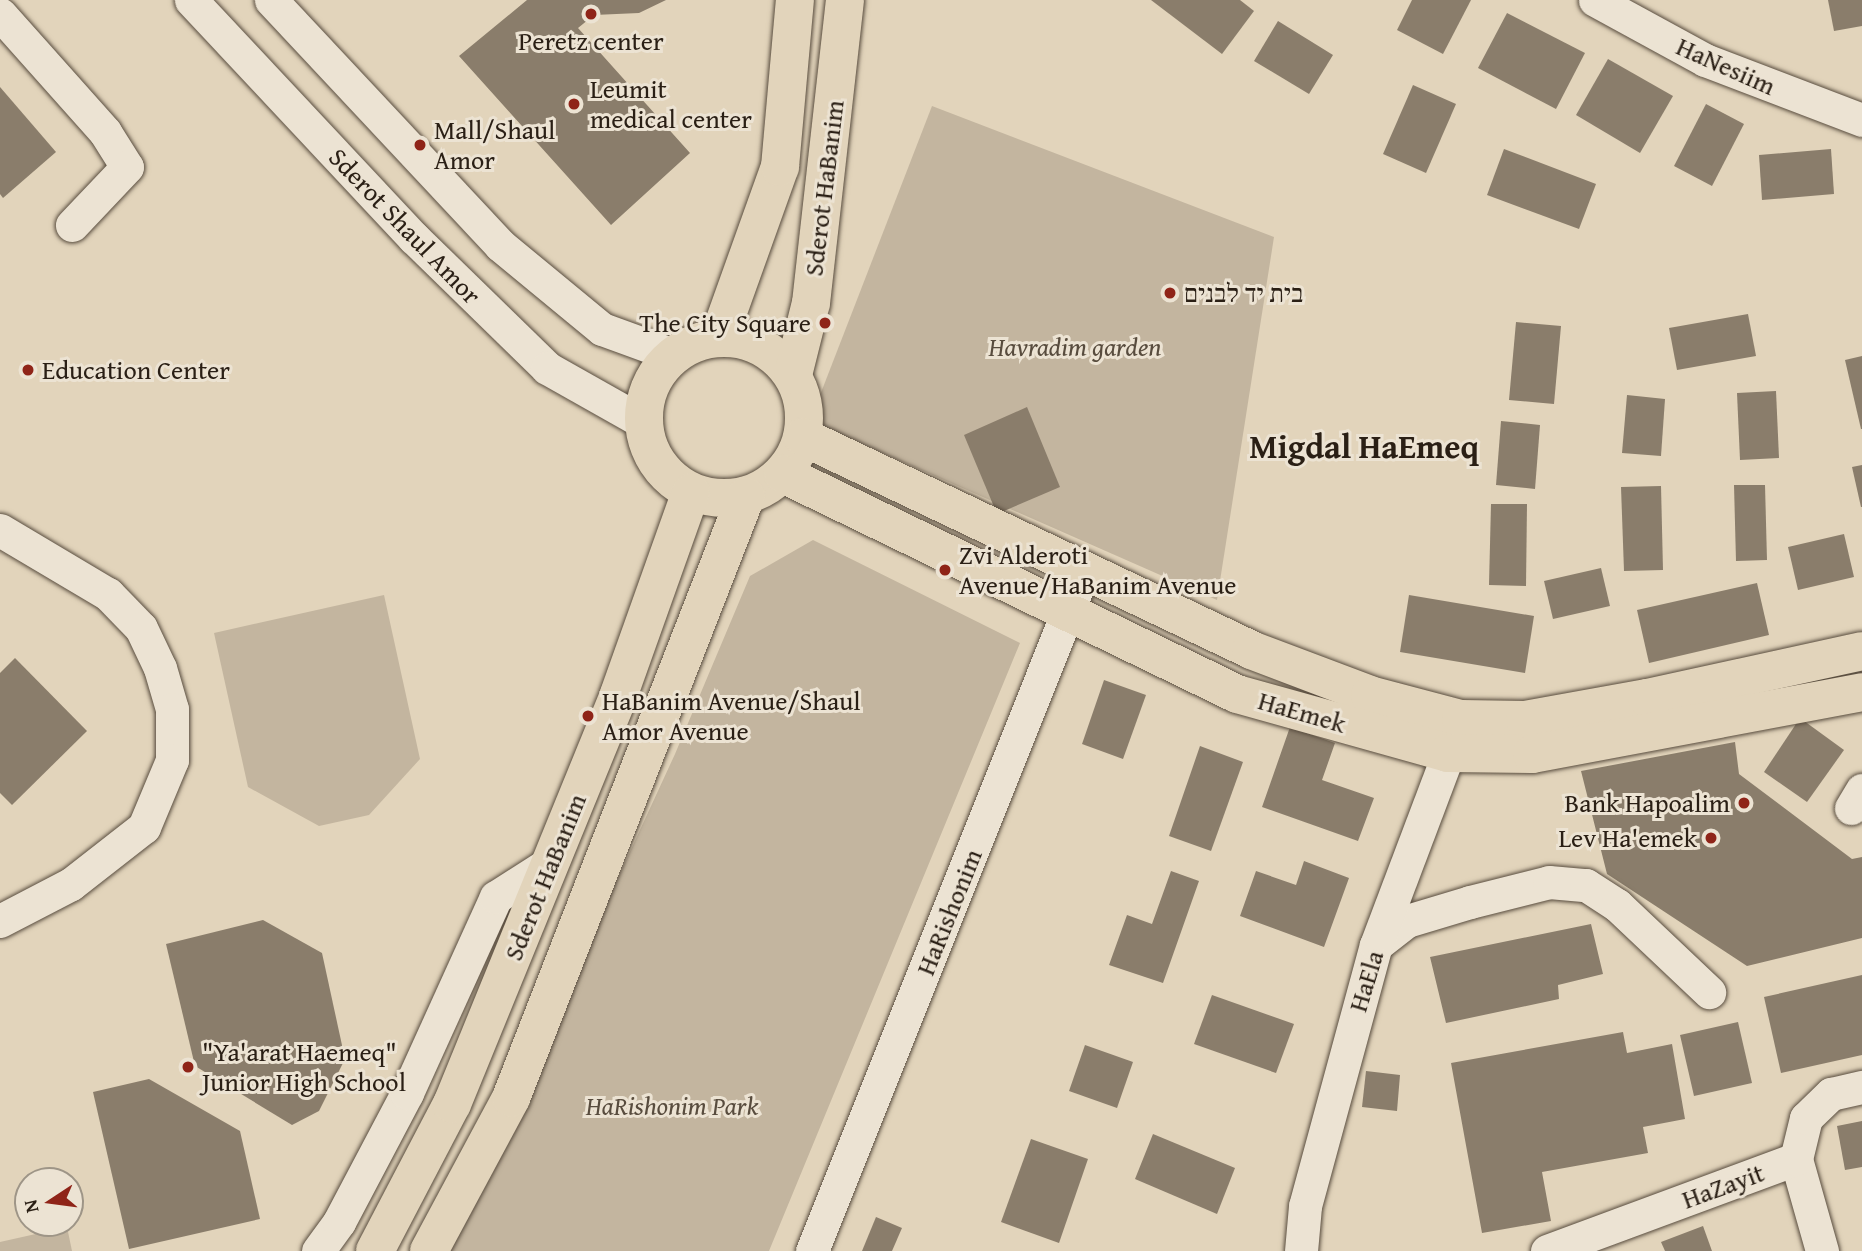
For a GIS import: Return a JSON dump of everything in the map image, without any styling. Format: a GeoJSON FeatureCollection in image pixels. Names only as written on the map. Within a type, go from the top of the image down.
{"type":"FeatureCollection","features":[{"type":"Feature","properties":{"kind":"main road","name":"Sderot HaBanim"},"geometry":{"type":"LineString","coordinates":[[719,337],[780,167],[795,0]]}},
{"type":"Feature","properties":{"kind":"main road","name":"Sderot HaBanim"},"geometry":{"type":"LineString","coordinates":[[793,375],[811,303],[845,0]]}},
{"type":"Feature","properties":{"kind":"main road"},"geometry":{"type":"LineString","coordinates":[[719,337],[757,345],[774,354],[793,375],[803,405],[803,437],[783,474],[746,496],[718,499],[691,492],[667,475],[650,451],[643,422],[651,385],[673,355],[694,342],[719,337]]}},
{"type":"Feature","properties":{"kind":"main road","name":"HaEmek"},"geometry":{"type":"LineString","coordinates":[[803,437],[1251,650],[1370,695],[1455,736],[1862,651]]}},
{"type":"Feature","properties":{"kind":"main road","name":"HaEmek"},"geometry":{"type":"LineString","coordinates":[[783,474],[1237,694],[1455,736],[1532,754],[1862,692]]}},
{"type":"Feature","properties":{"kind":"main road","name":"Sderot HaBanim"},"geometry":{"type":"LineString","coordinates":[[375,1251],[452,1104],[619,694],[691,492]]}},
{"type":"Feature","properties":{"kind":"main road","name":"Sderot HaBanim"},"geometry":{"type":"LineString","coordinates":[[429,1251],[511,1098],[746,496]]}},
{"type":"Feature","properties":{"kind":"street","name":"Sderot Shaul Amor"},"geometry":{"type":"LineString","coordinates":[[191,0],[414,238],[547,368],[643,422]]}},
{"type":"Feature","properties":{"kind":"street"},"geometry":{"type":"LineString","coordinates":[[271,0],[500,245],[602,329],[673,355]]}},
{"type":"Feature","properties":{"kind":"street","name":"HaNesiim"},"geometry":{"type":"LineString","coordinates":[[1595,0],[1706,60],[1862,120]]}},
{"type":"Feature","properties":{"kind":"street"},"geometry":{"type":"LineString","coordinates":[[0,14],[105,132],[127,167],[72,225]]}},
{"type":"Feature","properties":{"kind":"street"},"geometry":{"type":"LineString","coordinates":[[0,530],[108,594],[141,628],[160,668],[172,709],[172,760],[144,827],[71,884],[0,921]]}},
{"type":"Feature","properties":{"kind":"street","name":"HaRishonim"},"geometry":{"type":"LineString","coordinates":[[812,1251],[1070,614],[1084,571]]}},
{"type":"Feature","properties":{"kind":"street","name":"HaEla"},"geometry":{"type":"LineString","coordinates":[[1301,1251],[1305,1206],[1376,945],[1455,736]]}},
{"type":"Feature","properties":{"kind":"street"},"geometry":{"type":"LineString","coordinates":[[318,1251],[339,1222],[407,1093],[496,897],[551,862]]}},
{"type":"Feature","properties":{"kind":"street"},"geometry":{"type":"LineString","coordinates":[[1376,945],[1407,921],[1470,902],[1549,882],[1586,884],[1617,905],[1709,992]]}},
{"type":"Feature","properties":{"kind":"street","name":"HaZayit"},"geometry":{"type":"LineString","coordinates":[[1547,1251],[1796,1159],[1806,1118],[1831,1094],[1862,1087]]}},
{"type":"Feature","properties":{"kind":"street"},"geometry":{"type":"LineString","coordinates":[[1796,1159],[1822,1251]]}},
{"type":"Feature","properties":{"kind":"green space","name":"Havradim garden"},"geometry":{"type":"Polygon","coordinates":[[[932,106],[1274,237],[1217,600],[810,421],[932,106]]]}},
{"type":"Feature","properties":{"kind":"green space","name":"HaRishonim Park"},"geometry":{"type":"Polygon","coordinates":[[[813,540],[1020,643],[769,1251],[446,1251],[675,754],[750,576],[813,540]]]}},
{"type":"Feature","properties":{"kind":"green space"},"geometry":{"type":"Polygon","coordinates":[[[384,595],[420,759],[369,815],[319,826],[248,787],[214,633],[384,595]]]}},
{"type":"Feature","properties":{"kind":"green space"},"geometry":{"type":"Polygon","coordinates":[[[22,1237],[69,1237],[72,1251],[0,1251],[0,1242],[22,1237]]]}},
{"type":"Feature","properties":{"kind":"building","name":"Leumit medical center"},"geometry":{"type":"Polygon","coordinates":[[[527,0],[666,0],[639,13],[594,15],[578,28],[690,153],[611,225],[459,56],[527,0]]]}},
{"type":"Feature","properties":{"kind":"building"},"geometry":{"type":"Polygon","coordinates":[[[1151,0],[1240,0],[1254,11],[1222,54],[1151,0]]]}},
{"type":"Feature","properties":{"kind":"building"},"geometry":{"type":"Polygon","coordinates":[[[1412,0],[1471,0],[1443,54],[1397,30],[1412,0]]]}},
{"type":"Feature","properties":{"kind":"building"},"geometry":{"type":"Polygon","coordinates":[[[1828,0],[1862,0],[1862,26],[1834,31],[1828,0]]]}},
{"type":"Feature","properties":{"kind":"building"},"geometry":{"type":"Polygon","coordinates":[[[1507,13],[1585,53],[1556,109],[1478,68],[1507,13]]]}},
{"type":"Feature","properties":{"kind":"building"},"geometry":{"type":"Polygon","coordinates":[[[1278,21],[1333,55],[1309,94],[1254,61],[1278,21]]]}},
{"type":"Feature","properties":{"kind":"building"},"geometry":{"type":"Polygon","coordinates":[[[1608,59],[1673,96],[1640,153],[1576,115],[1608,59]]]}},
{"type":"Feature","properties":{"kind":"building"},"geometry":{"type":"Polygon","coordinates":[[[1413,85],[1456,104],[1426,173],[1383,154],[1413,85]]]}},
{"type":"Feature","properties":{"kind":"building"},"geometry":{"type":"Polygon","coordinates":[[[0,87],[56,152],[3,198],[0,194],[0,87]]]}},
{"type":"Feature","properties":{"kind":"building"},"geometry":{"type":"Polygon","coordinates":[[[1706,104],[1744,124],[1712,186],[1674,166],[1706,104]]]}},
{"type":"Feature","properties":{"kind":"building"},"geometry":{"type":"Polygon","coordinates":[[[1504,149],[1596,184],[1579,229],[1487,195],[1504,149]]]}},
{"type":"Feature","properties":{"kind":"building"},"geometry":{"type":"Polygon","coordinates":[[[1831,149],[1834,194],[1762,200],[1759,155],[1831,149]]]}},
{"type":"Feature","properties":{"kind":"building"},"geometry":{"type":"Polygon","coordinates":[[[1748,314],[1756,356],[1677,370],[1669,328],[1748,314]]]}},
{"type":"Feature","properties":{"kind":"building"},"geometry":{"type":"Polygon","coordinates":[[[1516,322],[1561,326],[1554,404],[1509,400],[1516,322]]]}},
{"type":"Feature","properties":{"kind":"building"},"geometry":{"type":"Polygon","coordinates":[[[1862,356],[1862,429],[1861,429],[1845,360],[1862,356]]]}},
{"type":"Feature","properties":{"kind":"building"},"geometry":{"type":"Polygon","coordinates":[[[1776,391],[1779,458],[1740,460],[1737,393],[1776,391]]]}},
{"type":"Feature","properties":{"kind":"building"},"geometry":{"type":"Polygon","coordinates":[[[1627,395],[1665,399],[1661,456],[1622,453],[1627,395]]]}},
{"type":"Feature","properties":{"kind":"building"},"geometry":{"type":"Polygon","coordinates":[[[1027,407],[1060,487],[997,514],[964,435],[1027,407]]]}},
{"type":"Feature","properties":{"kind":"building"},"geometry":{"type":"Polygon","coordinates":[[[1501,421],[1540,425],[1535,489],[1496,485],[1501,421]]]}},
{"type":"Feature","properties":{"kind":"building"},"geometry":{"type":"Polygon","coordinates":[[[1862,465],[1862,507],[1861,507],[1852,467],[1862,465]]]}},
{"type":"Feature","properties":{"kind":"building"},"geometry":{"type":"Polygon","coordinates":[[[1734,485],[1765,485],[1767,560],[1736,561],[1734,485]]]}},
{"type":"Feature","properties":{"kind":"building"},"geometry":{"type":"Polygon","coordinates":[[[1661,486],[1663,570],[1624,571],[1621,487],[1661,486]]]}},
{"type":"Feature","properties":{"kind":"building"},"geometry":{"type":"Polygon","coordinates":[[[1491,504],[1527,504],[1526,586],[1489,585],[1491,504]]]}},
{"type":"Feature","properties":{"kind":"building"},"geometry":{"type":"Polygon","coordinates":[[[1844,534],[1854,577],[1798,590],[1788,547],[1844,534]]]}},
{"type":"Feature","properties":{"kind":"building"},"geometry":{"type":"Polygon","coordinates":[[[1601,568],[1610,606],[1553,619],[1544,581],[1601,568]]]}},
{"type":"Feature","properties":{"kind":"building"},"geometry":{"type":"Polygon","coordinates":[[[1757,583],[1769,635],[1649,663],[1637,610],[1757,583]]]}},
{"type":"Feature","properties":{"kind":"building"},"geometry":{"type":"Polygon","coordinates":[[[1409,595],[1534,616],[1525,673],[1400,652],[1409,595]]]}},
{"type":"Feature","properties":{"kind":"building"},"geometry":{"type":"Polygon","coordinates":[[[15,658],[87,731],[12,805],[0,793],[0,673],[15,658]]]}},
{"type":"Feature","properties":{"kind":"building"},"geometry":{"type":"Polygon","coordinates":[[[1104,680],[1146,695],[1123,759],[1082,744],[1104,680]]]}},
{"type":"Feature","properties":{"kind":"building"},"geometry":{"type":"Polygon","coordinates":[[[1800,718],[1844,750],[1807,802],[1764,772],[1800,718]]]}},
{"type":"Feature","properties":{"kind":"building"},"geometry":{"type":"Polygon","coordinates":[[[1290,727],[1335,743],[1322,780],[1374,798],[1358,841],[1262,807],[1290,727]]]}},
{"type":"Feature","properties":{"kind":"building","name":"Lev Ha'emek"},"geometry":{"type":"Polygon","coordinates":[[[1735,742],[1739,774],[1852,859],[1862,857],[1862,938],[1747,966],[1607,874],[1581,771],[1735,742]]]}},
{"type":"Feature","properties":{"kind":"building"},"geometry":{"type":"Polygon","coordinates":[[[1200,746],[1243,762],[1211,851],[1169,836],[1200,746]]]}},
{"type":"Feature","properties":{"kind":"building"},"geometry":{"type":"Polygon","coordinates":[[[1304,861],[1349,878],[1324,947],[1240,916],[1256,871],[1296,885],[1304,861]]]}},
{"type":"Feature","properties":{"kind":"building"},"geometry":{"type":"Polygon","coordinates":[[[1171,871],[1199,881],[1163,983],[1109,965],[1127,915],[1152,924],[1171,871]]]}},
{"type":"Feature","properties":{"kind":"building"},"geometry":{"type":"Polygon","coordinates":[[[263,920],[322,953],[345,1059],[319,1111],[292,1125],[195,1066],[166,944],[263,920]]]}},
{"type":"Feature","properties":{"kind":"building"},"geometry":{"type":"Polygon","coordinates":[[[1591,924],[1603,974],[1558,985],[1559,999],[1446,1023],[1430,957],[1591,924]]]}},
{"type":"Feature","properties":{"kind":"building"},"geometry":{"type":"Polygon","coordinates":[[[1862,975],[1862,1055],[1781,1073],[1764,997],[1862,975]]]}},
{"type":"Feature","properties":{"kind":"building"},"geometry":{"type":"Polygon","coordinates":[[[1212,995],[1294,1024],[1276,1073],[1194,1044],[1212,995]]]}},
{"type":"Feature","properties":{"kind":"building"},"geometry":{"type":"Polygon","coordinates":[[[1738,1022],[1752,1083],[1694,1096],[1680,1035],[1738,1022]]]}},
{"type":"Feature","properties":{"kind":"building"},"geometry":{"type":"Polygon","coordinates":[[[1623,1032],[1627,1053],[1672,1044],[1685,1119],[1643,1127],[1648,1153],[1542,1172],[1551,1221],[1482,1233],[1451,1063],[1623,1032]]]}},
{"type":"Feature","properties":{"kind":"building"},"geometry":{"type":"Polygon","coordinates":[[[1085,1045],[1133,1062],[1117,1108],[1069,1091],[1085,1045]]]}},
{"type":"Feature","properties":{"kind":"building"},"geometry":{"type":"Polygon","coordinates":[[[1366,1071],[1400,1075],[1397,1111],[1362,1107],[1366,1071]]]}},
{"type":"Feature","properties":{"kind":"building"},"geometry":{"type":"Polygon","coordinates":[[[149,1079],[240,1131],[260,1219],[129,1249],[93,1092],[149,1079]]]}},
{"type":"Feature","properties":{"kind":"building"},"geometry":{"type":"Polygon","coordinates":[[[1862,1121],[1862,1167],[1845,1170],[1837,1126],[1862,1121]]]}},
{"type":"Feature","properties":{"kind":"building"},"geometry":{"type":"Polygon","coordinates":[[[1153,1134],[1235,1168],[1217,1214],[1135,1179],[1153,1134]]]}},
{"type":"Feature","properties":{"kind":"building"},"geometry":{"type":"Polygon","coordinates":[[[1031,1139],[1088,1159],[1059,1243],[1001,1222],[1031,1139]]]}},
{"type":"Feature","properties":{"kind":"building"},"geometry":{"type":"Polygon","coordinates":[[[876,1217],[902,1228],[892,1251],[862,1251],[876,1217]]]}},
{"type":"Feature","properties":{"kind":"building"},"geometry":{"type":"Polygon","coordinates":[[[1703,1226],[1712,1251],[1665,1251],[1661,1242],[1703,1226]]]}},
{"type":"Feature","properties":{"kind":"place","name":"Peretz center"},"geometry":{"type":"Point","coordinates":[591,14]}},
{"type":"Feature","properties":{"kind":"place","name":"Leumit medical center"},"geometry":{"type":"Point","coordinates":[574,104]}},
{"type":"Feature","properties":{"kind":"place","name":"Mall/Shaul Amor"},"geometry":{"type":"Point","coordinates":[420,145]}},
{"type":"Feature","properties":{"kind":"place","name":"בית יד לבנים"},"geometry":{"type":"Point","coordinates":[1170,293]}},
{"type":"Feature","properties":{"kind":"place","name":"The City Square"},"geometry":{"type":"Point","coordinates":[825,323]}},
{"type":"Feature","properties":{"kind":"place","name":"Education Center"},"geometry":{"type":"Point","coordinates":[28,370]}},
{"type":"Feature","properties":{"kind":"place","name":"Zvi Alderoti Avenue/HaBanim Avenue"},"geometry":{"type":"Point","coordinates":[945,570]}},
{"type":"Feature","properties":{"kind":"place","name":"HaBanim Avenue/Shaul Amor Avenue"},"geometry":{"type":"Point","coordinates":[588,716]}},
{"type":"Feature","properties":{"kind":"place","name":"Bank Hapoalim"},"geometry":{"type":"Point","coordinates":[1744,803]}},
{"type":"Feature","properties":{"kind":"place","name":"Lev Ha'emek"},"geometry":{"type":"Point","coordinates":[1711,838]}},
{"type":"Feature","properties":{"kind":"place","name":"\"Ya'arat Haemeq\" Junior High School"},"geometry":{"type":"Point","coordinates":[188,1067]}},
{"type":"Feature","properties":{"kind":"district","name":"Migdal HaEmeq"},"geometry":{"type":"Point","coordinates":[1364,447]}}]}
